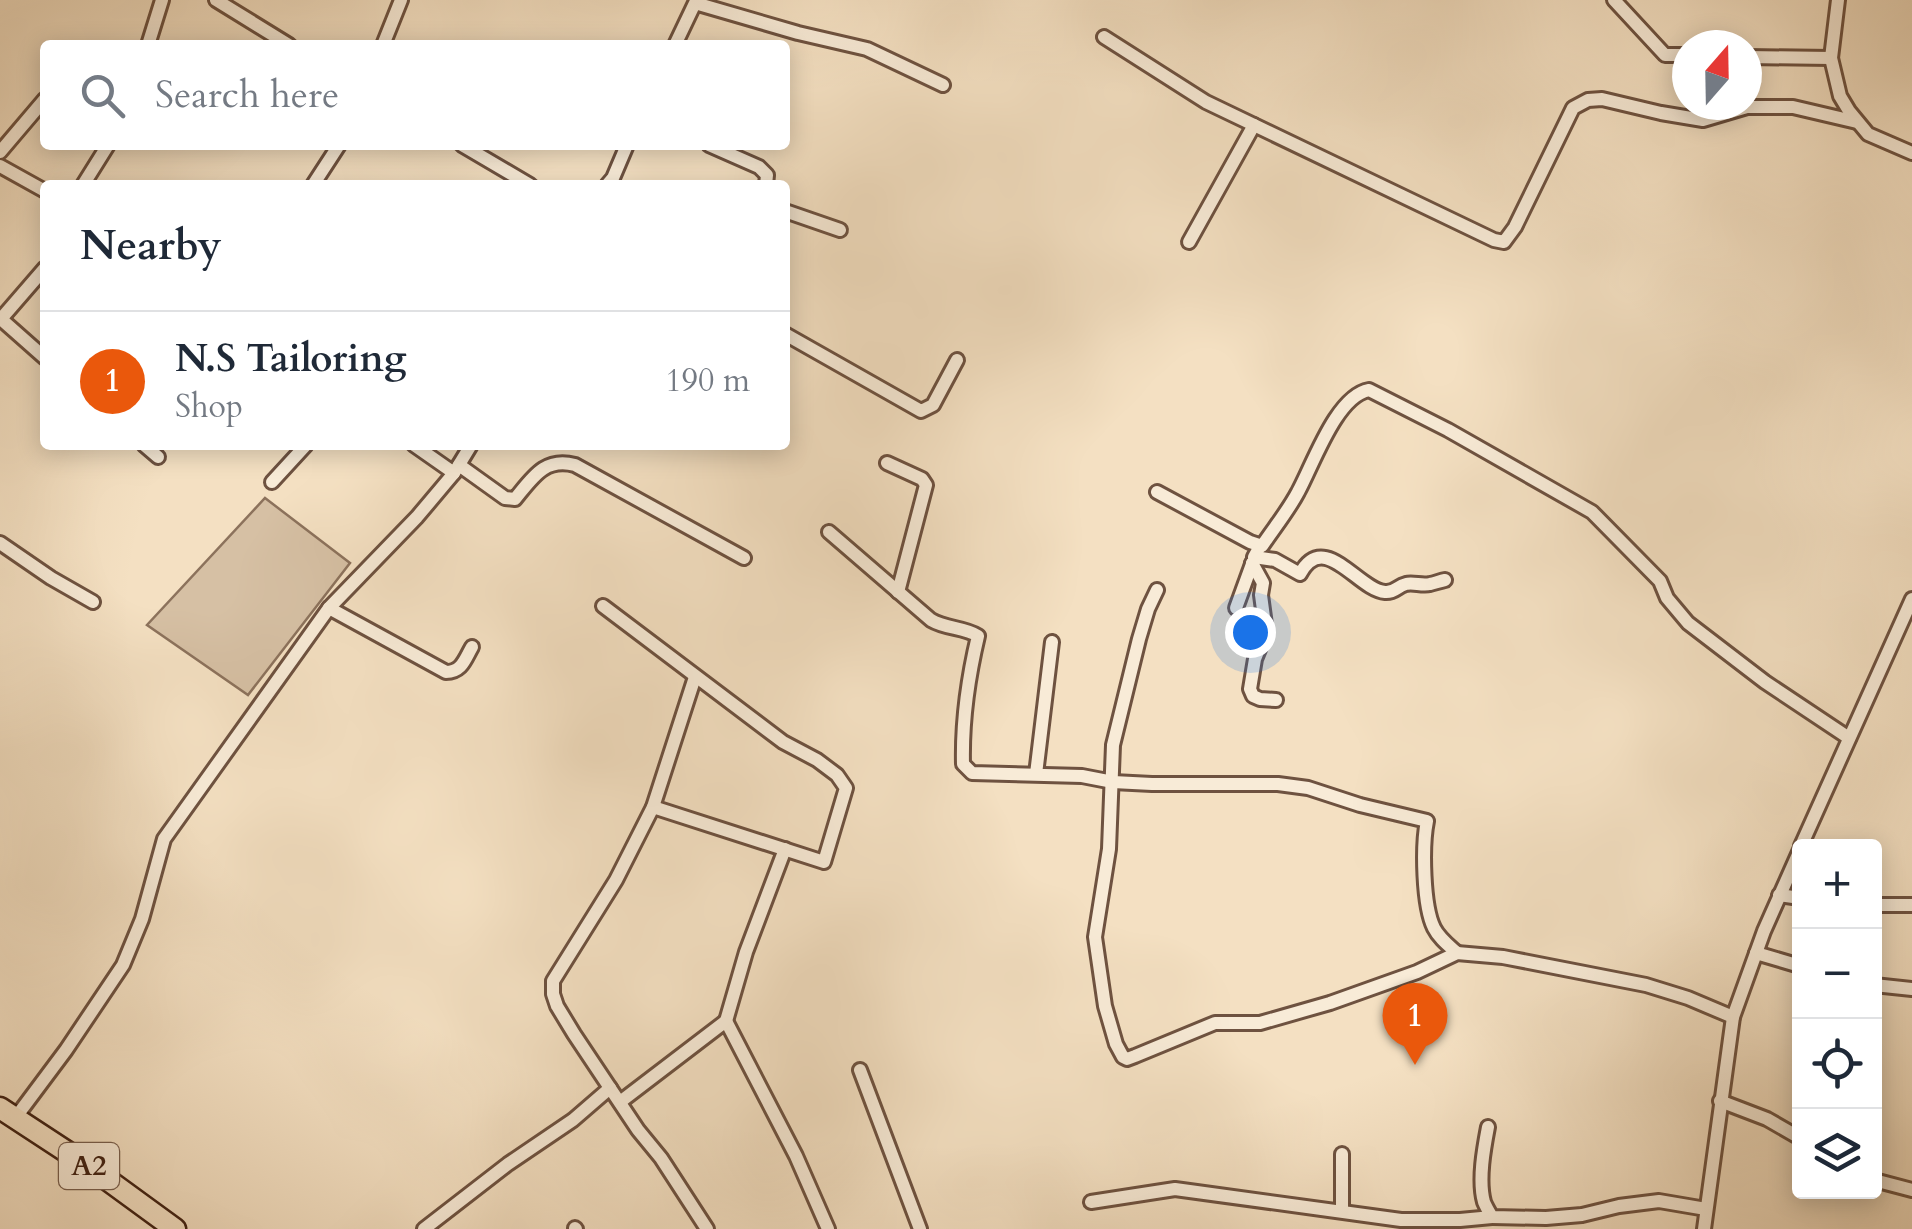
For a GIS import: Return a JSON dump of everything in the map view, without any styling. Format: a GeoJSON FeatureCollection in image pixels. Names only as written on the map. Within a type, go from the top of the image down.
{"type":"FeatureCollection","features":[{"type":"Feature","properties":{"kind":"main road","name":"A2"},"geometry":{"type":"LineString","coordinates":[[8,1113],[174,1229]]}},
{"type":"Feature","properties":{"kind":"street"},"geometry":{"type":"LineString","coordinates":[[150,40],[162,0]]}},
{"type":"Feature","properties":{"kind":"street"},"geometry":{"type":"LineString","coordinates":[[216,0],[281,40]]}},
{"type":"Feature","properties":{"kind":"street"},"geometry":{"type":"LineString","coordinates":[[385,40],[402,0]]}},
{"type":"Feature","properties":{"kind":"street"},"geometry":{"type":"LineString","coordinates":[[1614,0],[1666,55],[1672,55]]}},
{"type":"Feature","properties":{"kind":"street"},"geometry":{"type":"LineString","coordinates":[[1838,0],[1831,58],[1840,96],[1868,134],[1912,153]]}},
{"type":"Feature","properties":{"kind":"street"},"geometry":{"type":"LineString","coordinates":[[677,40],[696,2],[867,49],[943,85]]}},
{"type":"Feature","properties":{"kind":"street"},"geometry":{"type":"LineString","coordinates":[[1104,37],[1206,102],[1504,242],[1573,108],[1588,100],[1602,99],[1702,120],[1747,107],[1794,107],[1857,122]]}},
{"type":"Feature","properties":{"kind":"street"},"geometry":{"type":"LineString","coordinates":[[1762,56],[1831,58]]}},
{"type":"Feature","properties":{"kind":"street"},"geometry":{"type":"LineString","coordinates":[[0,152],[40,105]]}},
{"type":"Feature","properties":{"kind":"street"},"geometry":{"type":"LineString","coordinates":[[1188,242],[1254,125]]}},
{"type":"Feature","properties":{"kind":"street"},"geometry":{"type":"LineString","coordinates":[[86,180],[105,150]]}},
{"type":"Feature","properties":{"kind":"street"},"geometry":{"type":"LineString","coordinates":[[317,180],[336,150]]}},
{"type":"Feature","properties":{"kind":"street"},"geometry":{"type":"LineString","coordinates":[[470,150],[522,180]]}},
{"type":"Feature","properties":{"kind":"street"},"geometry":{"type":"LineString","coordinates":[[612,180],[625,150]]}},
{"type":"Feature","properties":{"kind":"street"},"geometry":{"type":"LineString","coordinates":[[722,150],[760,166],[767,180]]}},
{"type":"Feature","properties":{"kind":"street"},"geometry":{"type":"LineString","coordinates":[[0,166],[40,188]]}},
{"type":"Feature","properties":{"kind":"street"},"geometry":{"type":"LineString","coordinates":[[790,213],[840,230]]}},
{"type":"Feature","properties":{"kind":"street"},"geometry":{"type":"LineString","coordinates":[[40,274],[0,320],[40,354]]}},
{"type":"Feature","properties":{"kind":"street"},"geometry":{"type":"LineString","coordinates":[[790,337],[920,410],[933,405],[957,360]]}},
{"type":"Feature","properties":{"kind":"street"},"geometry":{"type":"LineString","coordinates":[[1236,608],[1256,555],[1298,492],[1322,439],[1350,401],[1370,390],[1592,512],[1660,581],[1667,598],[1688,622],[1765,682],[1849,738]]}},
{"type":"Feature","properties":{"kind":"street"},"geometry":{"type":"LineString","coordinates":[[150,450],[158,457]]}},
{"type":"Feature","properties":{"kind":"street"},"geometry":{"type":"LineString","coordinates":[[272,482],[301,450]]}},
{"type":"Feature","properties":{"kind":"street"},"geometry":{"type":"LineString","coordinates":[[423,450],[506,498],[515,499],[545,466],[553,462],[576,465],[744,558]]}},
{"type":"Feature","properties":{"kind":"street"},"geometry":{"type":"LineString","coordinates":[[8,1113],[66,1050],[123,965],[142,919],[164,839],[329,608],[417,517],[468,450]]}},
{"type":"Feature","properties":{"kind":"street"},"geometry":{"type":"LineString","coordinates":[[887,463],[922,479],[926,485],[898,592]]}},
{"type":"Feature","properties":{"kind":"street"},"geometry":{"type":"LineString","coordinates":[[1157,492],[1256,555],[1276,560],[1300,574],[1304,565],[1315,558],[1326,558],[1378,591],[1391,592],[1406,584],[1445,580]]}},
{"type":"Feature","properties":{"kind":"street"},"geometry":{"type":"LineString","coordinates":[[829,532],[938,624],[978,636],[966,701],[966,769],[980,774],[1082,776],[1113,782],[1278,784],[1308,788],[1427,821],[1424,872],[1432,924],[1456,952]]}},
{"type":"Feature","properties":{"kind":"street"},"geometry":{"type":"LineString","coordinates":[[0,544],[93,602]]}},
{"type":"Feature","properties":{"kind":"street"},"geometry":{"type":"LineString","coordinates":[[1256,555],[1263,583],[1260,595],[1266,632],[1250,689],[1260,699],[1276,700]]}},
{"type":"Feature","properties":{"kind":"street"},"geometry":{"type":"LineString","coordinates":[[1157,590],[1139,639],[1113,745],[1108,850],[1094,936],[1105,1006],[1123,1058],[1215,1022],[1260,1023],[1330,1003],[1416,972],[1456,952],[1504,957],[1646,985],[1733,1017]]}},
{"type":"Feature","properties":{"kind":"street"},"geometry":{"type":"LineString","coordinates":[[1804,839],[1912,599]]}},
{"type":"Feature","properties":{"kind":"street"},"geometry":{"type":"LineString","coordinates":[[603,606],[694,677],[783,742],[817,760],[844,783],[845,796],[826,860],[822,862],[653,807]]}},
{"type":"Feature","properties":{"kind":"street"},"geometry":{"type":"LineString","coordinates":[[329,608],[446,672],[460,668],[472,647]]}},
{"type":"Feature","properties":{"kind":"street"},"geometry":{"type":"LineString","coordinates":[[1036,774],[1052,642]]}},
{"type":"Feature","properties":{"kind":"street"},"geometry":{"type":"LineString","coordinates":[[694,677],[653,807],[616,880],[552,986],[557,1006],[708,1229]]}},
{"type":"Feature","properties":{"kind":"street"},"geometry":{"type":"LineString","coordinates":[[620,1102],[726,1020],[746,952],[785,849]]}},
{"type":"Feature","properties":{"kind":"street"},"geometry":{"type":"LineString","coordinates":[[1704,1229],[1733,1017],[1792,866]]}},
{"type":"Feature","properties":{"kind":"street"},"geometry":{"type":"LineString","coordinates":[[1779,895],[1792,897]]}},
{"type":"Feature","properties":{"kind":"street"},"geometry":{"type":"LineString","coordinates":[[1882,905],[1912,905]]}},
{"type":"Feature","properties":{"kind":"street"},"geometry":{"type":"LineString","coordinates":[[1756,953],[1792,964]]}},
{"type":"Feature","properties":{"kind":"street"},"geometry":{"type":"LineString","coordinates":[[1882,986],[1912,989]]}},
{"type":"Feature","properties":{"kind":"street"},"geometry":{"type":"LineString","coordinates":[[726,1020],[796,1156],[828,1229]]}},
{"type":"Feature","properties":{"kind":"street"},"geometry":{"type":"LineString","coordinates":[[860,1070],[920,1229]]}},
{"type":"Feature","properties":{"kind":"street"},"geometry":{"type":"LineString","coordinates":[[424,1229],[508,1164],[574,1120],[610,1088]]}},
{"type":"Feature","properties":{"kind":"street"},"geometry":{"type":"LineString","coordinates":[[1720,1101],[1792,1133]]}},
{"type":"Feature","properties":{"kind":"street"},"geometry":{"type":"LineString","coordinates":[[1488,1127],[1482,1154],[1483,1182],[1484,1202],[1492,1216]]}},
{"type":"Feature","properties":{"kind":"street"},"geometry":{"type":"LineString","coordinates":[[1342,1154],[1342,1210]]}},
{"type":"Feature","properties":{"kind":"street"},"geometry":{"type":"LineString","coordinates":[[1882,1182],[1912,1190]]}},
{"type":"Feature","properties":{"kind":"street"},"geometry":{"type":"LineString","coordinates":[[1091,1202],[1175,1189],[1400,1220],[1564,1216],[1659,1201],[1706,1209]]}},
{"type":"Feature","properties":{"kind":"shaded area"},"geometry":{"type":"Polygon","coordinates":[[[265,498],[350,563],[248,695],[147,625],[265,498]]]}},
{"type":"Feature","properties":{"kind":"place","name":"N.S Tailoring"},"geometry":{"type":"Point","coordinates":[1415,1065]}}]}
